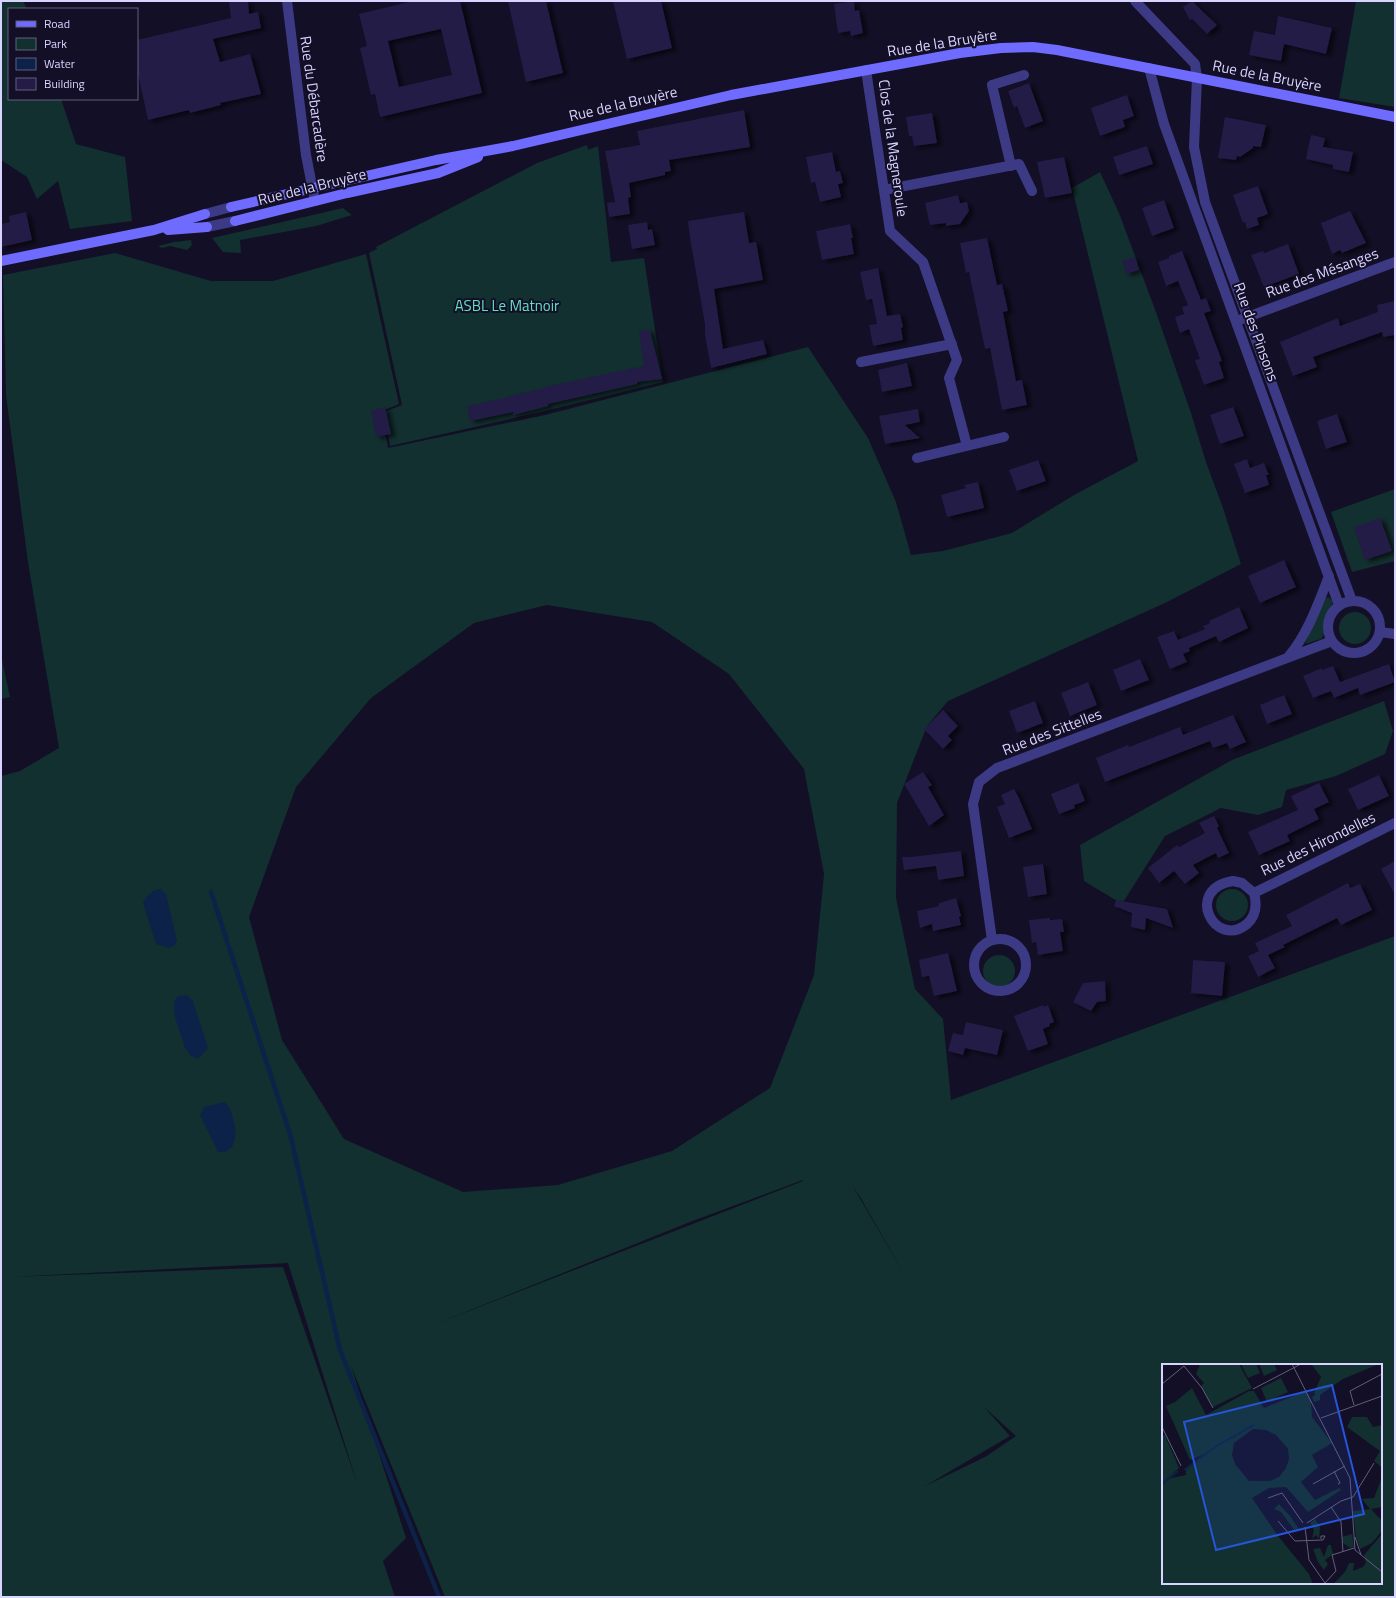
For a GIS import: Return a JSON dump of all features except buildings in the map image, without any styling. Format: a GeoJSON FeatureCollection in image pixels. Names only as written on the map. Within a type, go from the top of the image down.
{"type":"FeatureCollection","features":[{"type":"Feature","properties":{"kind":"street","name":"Rue du Débarcadère"},"geometry":{"type":"LineString","coordinates":[[287,1],[300,113],[314,201]]}},
{"type":"Feature","properties":{"kind":"street"},"geometry":{"type":"LineString","coordinates":[[1135,1],[1195,64],[1197,78]]}},
{"type":"Feature","properties":{"kind":"street","name":"Rue de la Bruyère"},"geometry":{"type":"LineString","coordinates":[[1,261],[154,230],[231,207],[436,160],[496,149],[731,95],[960,53],[1001,48],[1033,47],[1057,50],[1395,116]]}},
{"type":"Feature","properties":{"kind":"street","name":"Rue des Pinsons"},"geometry":{"type":"LineString","coordinates":[[1149,68],[1164,124],[1339,605]]}},
{"type":"Feature","properties":{"kind":"street","name":"Clos de la Magneroule"},"geometry":{"type":"LineString","coordinates":[[866,70],[890,231],[924,262],[957,360],[949,378],[967,446]]}},
{"type":"Feature","properties":{"kind":"street"},"geometry":{"type":"LineString","coordinates":[[1011,166],[992,85],[1024,75]]}},
{"type":"Feature","properties":{"kind":"street","name":"Rue des Pinsons"},"geometry":{"type":"LineString","coordinates":[[1197,78],[1194,147],[1205,202],[1352,601]]}},
{"type":"Feature","properties":{"kind":"street","name":"Rue de la Bruyère"},"geometry":{"type":"LineString","coordinates":[[154,230],[207,227],[347,193],[438,173],[496,149]]}},
{"type":"Feature","properties":{"kind":"street"},"geometry":{"type":"LineString","coordinates":[[884,190],[1019,164],[1032,191]]}},
{"type":"Feature","properties":{"kind":"street","name":"Rue des Mésanges"},"geometry":{"type":"LineString","coordinates":[[1236,321],[1395,262]]}},
{"type":"Feature","properties":{"kind":"street"},"geometry":{"type":"LineString","coordinates":[[861,362],[952,344]]}},
{"type":"Feature","properties":{"kind":"street"},"geometry":{"type":"LineString","coordinates":[[917,458],[1004,438]]}},
{"type":"Feature","properties":{"kind":"street","name":"Rue des Sittelles"},"geometry":{"type":"LineString","coordinates":[[1288,658],[1300,644],[1329,576]]}},
{"type":"Feature","properties":{"kind":"street"},"geometry":{"type":"LineString","coordinates":[[1352,601],[1362,601],[1374,609],[1380,623],[1380,632],[1374,643],[1369,648],[1361,652],[1349,652],[1340,648],[1332,641],[1328,626],[1333,611],[1339,605],[1352,601]]}},
{"type":"Feature","properties":{"kind":"street"},"geometry":{"type":"LineString","coordinates":[[1380,632],[1395,634]]}},
{"type":"Feature","properties":{"kind":"street","name":"Rue des Sittelles"},"geometry":{"type":"LineString","coordinates":[[992,940],[973,804],[979,782],[997,768],[1332,641]]}},
{"type":"Feature","properties":{"kind":"street","name":"Rue des Hirondelles"},"geometry":{"type":"LineString","coordinates":[[1254,893],[1395,823]]}},
{"type":"Feature","properties":{"kind":"street"},"geometry":{"type":"LineString","coordinates":[[1233,881],[1242,883],[1254,893],[1256,908],[1250,922],[1243,927],[1236,930],[1224,929],[1210,919],[1207,906],[1209,896],[1214,888],[1222,883],[1233,881]]}},
{"type":"Feature","properties":{"kind":"street"},"geometry":{"type":"LineString","coordinates":[[1004,939],[1012,942],[1019,948],[1025,961],[1023,977],[1017,985],[1005,991],[996,991],[987,988],[980,983],[974,972],[976,954],[984,944],[992,940],[1004,939]]}},
{"type":"Feature","properties":{"kind":"green space"},"geometry":{"type":"Polygon","coordinates":[[[1,1],[23,1],[26,8],[8,8],[8,100],[61,100],[76,144],[125,157],[132,221],[70,229],[58,181],[37,199],[27,177],[1,160],[1,1]]]}},
{"type":"Feature","properties":{"kind":"green space"},"geometry":{"type":"Polygon","coordinates":[[[1356,1],[1395,1],[1395,107],[1339,98],[1356,1]]]}},
{"type":"Feature","properties":{"kind":"green space","name":"ASBL Le Matnoir"},"geometry":{"type":"Polygon","coordinates":[[[587,145],[588,150],[598,146],[611,262],[644,258],[663,382],[545,411],[390,446],[384,412],[402,405],[369,253],[377,249],[376,247],[537,163],[587,145]]]}},
{"type":"Feature","properties":{"kind":"green space"},"geometry":{"type":"Polygon","coordinates":[[[1100,172],[1119,213],[1156,312],[1241,564],[1165,603],[948,701],[927,726],[897,803],[896,898],[915,989],[943,1019],[951,1100],[1395,936],[1395,1597],[445,1597],[351,1366],[406,1538],[383,1561],[395,1597],[1,1597],[1,776],[20,771],[59,748],[28,562],[6,395],[3,275],[115,253],[211,281],[273,281],[366,254],[399,404],[382,411],[388,448],[545,415],[808,347],[868,438],[896,502],[911,555],[943,551],[1012,533],[1074,495],[1138,461],[1072,188],[1100,172]],[[547,605],[474,623],[371,698],[296,787],[249,917],[282,1040],[344,1139],[463,1192],[558,1185],[672,1151],[770,1088],[814,975],[824,874],[804,769],[729,674],[652,622],[547,605]],[[803,1180],[690,1222],[433,1325],[803,1180]],[[852,1185],[906,1277],[860,1197],[852,1185]],[[288,1263],[10,1277],[283,1267],[357,1483],[288,1263]],[[984,1407],[1010,1436],[925,1486],[985,1457],[1016,1436],[984,1407]]]}},
{"type":"Feature","properties":{"kind":"green space"},"geometry":{"type":"Polygon","coordinates":[[[343,208],[352,215],[316,226],[240,240],[241,253],[223,252],[212,238],[343,208]]]}},
{"type":"Feature","properties":{"kind":"green space"},"geometry":{"type":"Polygon","coordinates":[[[191,240],[192,245],[187,250],[170,246],[162,248],[158,246],[174,242],[191,240]]]}},
{"type":"Feature","properties":{"kind":"green space"},"geometry":{"type":"Polygon","coordinates":[[[1395,489],[1395,561],[1352,572],[1331,512],[1395,489]]]}},
{"type":"Feature","properties":{"kind":"green space"},"geometry":{"type":"Polygon","coordinates":[[[1328,597],[1333,601],[1324,626],[1325,633],[1321,639],[1305,644],[1324,599],[1328,597]]]}},
{"type":"Feature","properties":{"kind":"green space"},"geometry":{"type":"Polygon","coordinates":[[[1355,612],[1366,617],[1371,628],[1366,639],[1355,644],[1344,639],[1339,628],[1344,617],[1355,612]]]}},
{"type":"Feature","properties":{"kind":"green space"},"geometry":{"type":"Polygon","coordinates":[[[1,655],[10,697],[1,699],[1,655]]]}},
{"type":"Feature","properties":{"kind":"green space"},"geometry":{"type":"Polygon","coordinates":[[[1384,701],[1393,731],[1385,754],[1336,776],[1286,790],[1282,807],[1258,815],[1221,808],[1165,836],[1122,904],[1084,881],[1080,845],[1232,760],[1384,701]]]}},
{"type":"Feature","properties":{"kind":"green space"},"geometry":{"type":"Polygon","coordinates":[[[1229,889],[1235,889],[1244,893],[1248,905],[1244,917],[1235,921],[1229,921],[1220,917],[1216,908],[1216,902],[1220,893],[1229,889]]]}},
{"type":"Feature","properties":{"kind":"green space"},"geometry":{"type":"Polygon","coordinates":[[[996,955],[1002,955],[1012,962],[1015,971],[1014,977],[1008,984],[1002,987],[996,987],[986,980],[983,974],[983,968],[990,958],[996,955]]]}},
{"type":"Feature","properties":{"kind":"water"},"geometry":{"type":"Polygon","coordinates":[[[161,889],[166,894],[177,941],[175,945],[169,948],[156,944],[143,903],[150,893],[161,889]]]}},
{"type":"Feature","properties":{"kind":"water"},"geometry":{"type":"Polygon","coordinates":[[[187,995],[193,1001],[208,1048],[198,1059],[190,1055],[185,1048],[174,1014],[174,1002],[178,996],[187,995]]]}},
{"type":"Feature","properties":{"kind":"water"},"geometry":{"type":"Polygon","coordinates":[[[225,1102],[232,1115],[235,1141],[232,1147],[226,1151],[218,1152],[200,1115],[204,1107],[225,1102]]]}},
{"type":"Feature","properties":{"kind":"waterway"},"geometry":{"type":"LineString","coordinates":[[211,892],[290,1134],[340,1350],[439,1597]]}}]}
